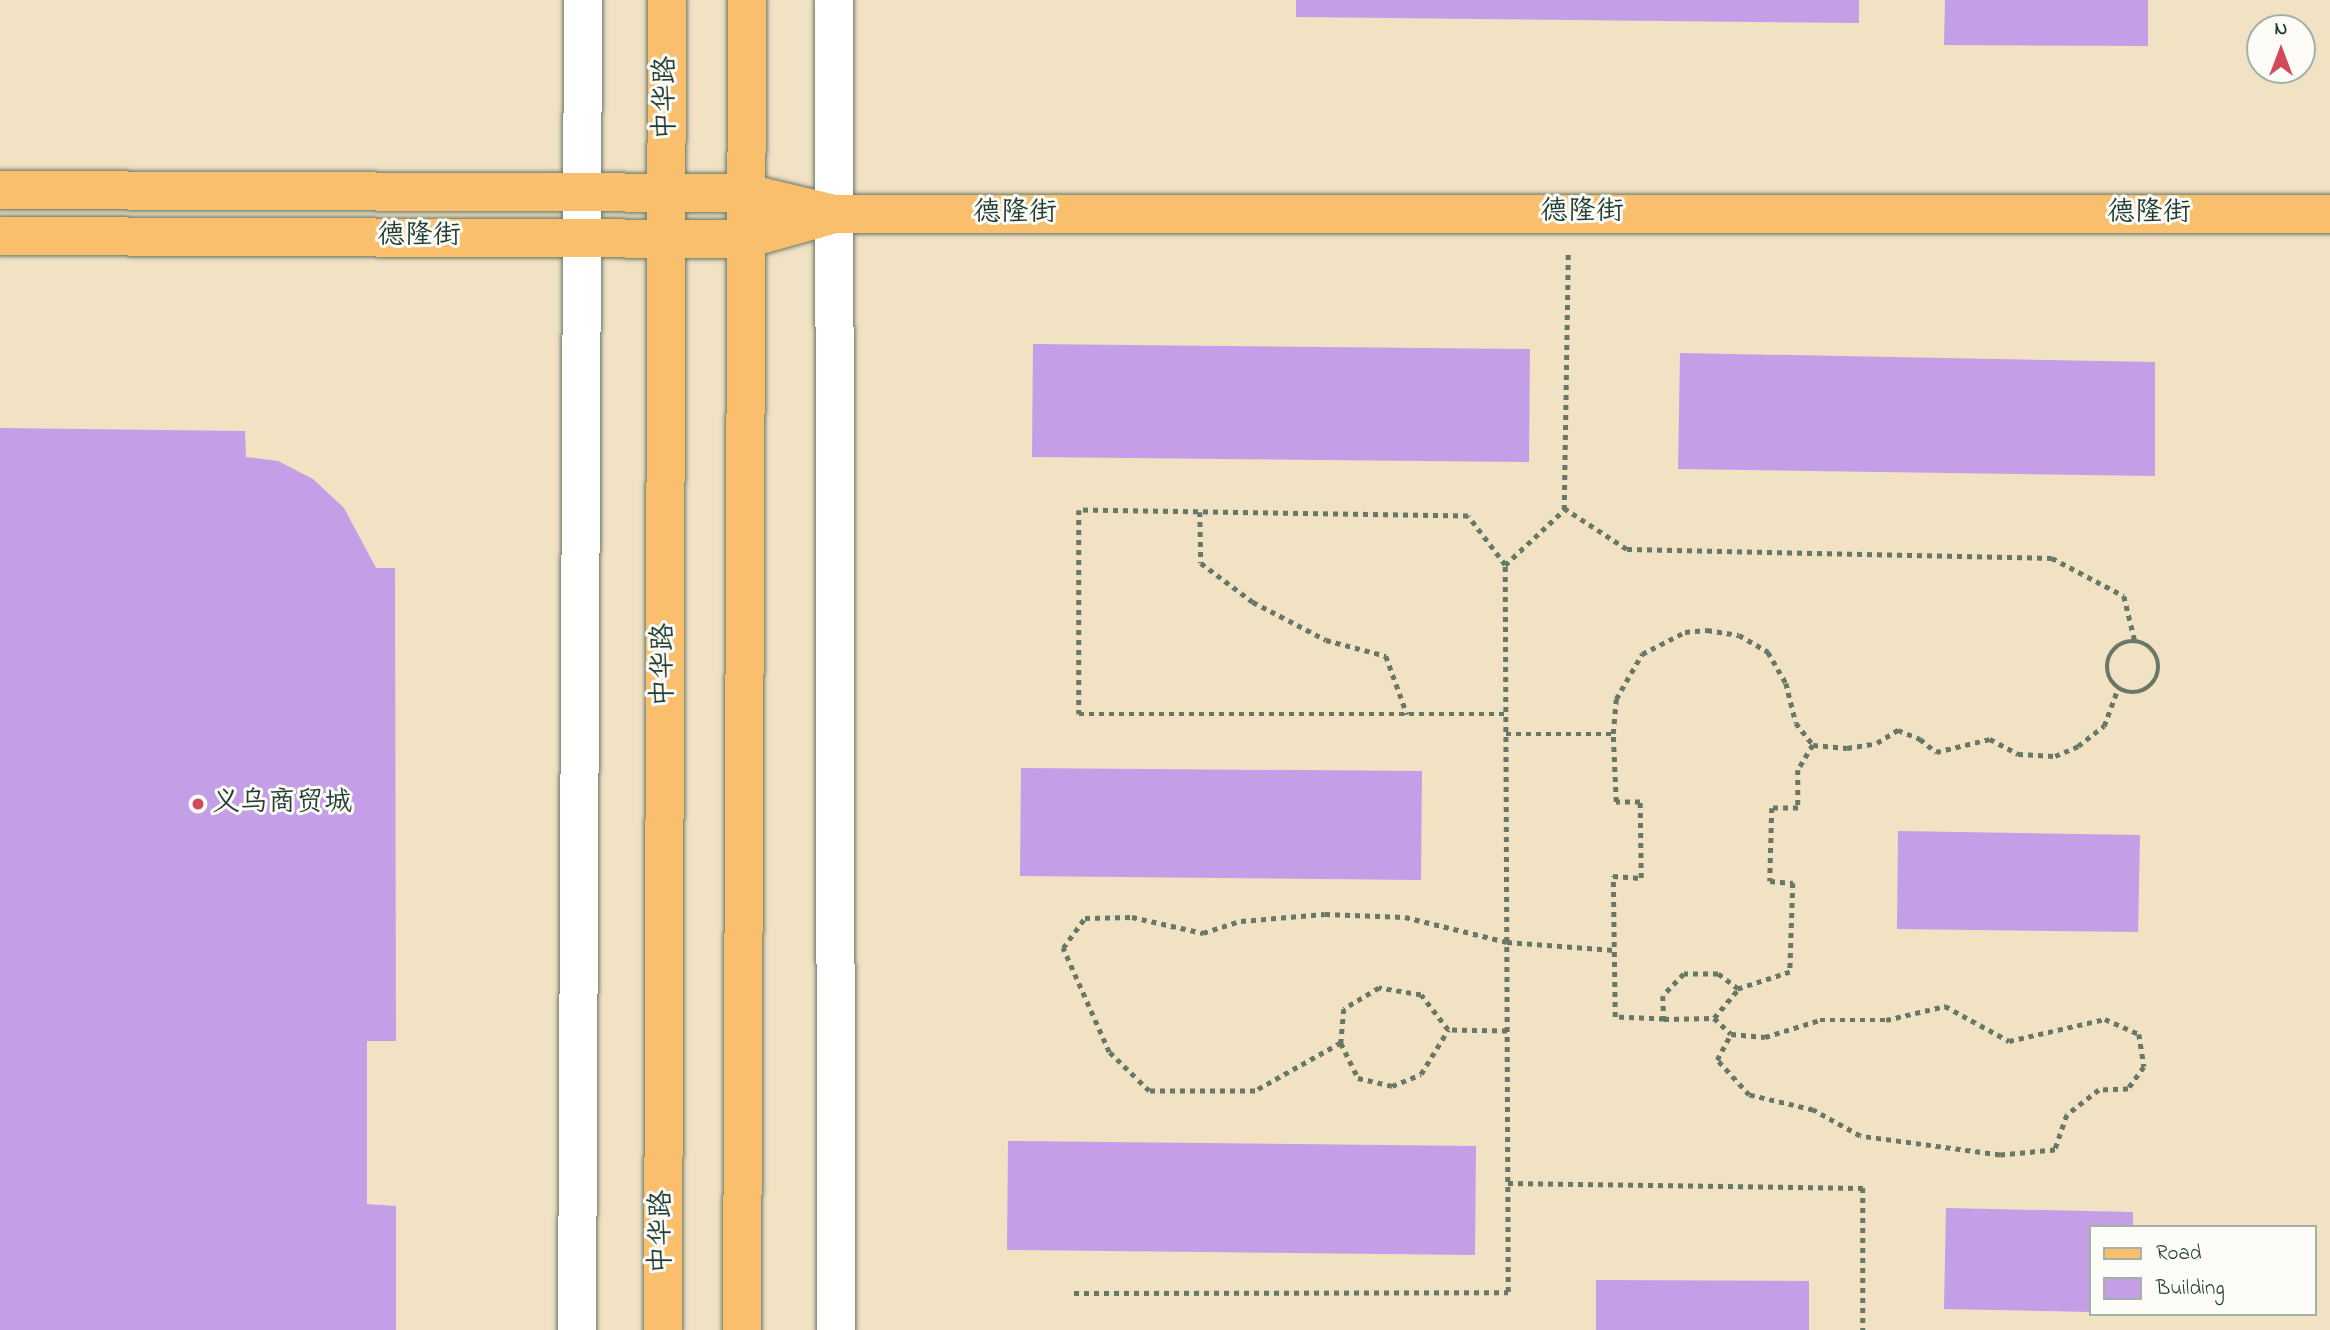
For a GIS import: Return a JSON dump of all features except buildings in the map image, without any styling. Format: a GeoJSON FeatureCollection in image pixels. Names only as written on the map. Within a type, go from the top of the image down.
{"type":"FeatureCollection","features":[{"type":"Feature","properties":{"kind":"main road","name":"中华路"},"geometry":{"type":"LineString","coordinates":[[663,1330],[667,0]]}},
{"type":"Feature","properties":{"kind":"main road"},"geometry":{"type":"LineString","coordinates":[[742,1330],[747,0]]}},
{"type":"Feature","properties":{"kind":"main road","name":"德隆街"},"geometry":{"type":"LineString","coordinates":[[0,190],[746,193],[834,214],[2330,214]]}},
{"type":"Feature","properties":{"kind":"main road","name":"德隆街"},"geometry":{"type":"LineString","coordinates":[[0,236],[746,239],[834,214]]}},
{"type":"Feature","properties":{"kind":"street"},"geometry":{"type":"LineString","coordinates":[[577,1330],[583,0]]}},
{"type":"Feature","properties":{"kind":"street"},"geometry":{"type":"LineString","coordinates":[[834,0],[836,1330]]}},
{"type":"Feature","properties":{"kind":"path"},"geometry":{"type":"LineString","coordinates":[[1506,565],[1564,508],[1568,212]]}},
{"type":"Feature","properties":{"kind":"path"},"geometry":{"type":"LineString","coordinates":[[1564,508],[1627,549],[2052,558],[2124,596],[2135,641]]}},
{"type":"Feature","properties":{"kind":"path"},"geometry":{"type":"LineString","coordinates":[[1074,1293],[1508,1292],[1506,565],[1468,516],[1079,510],[1079,714],[1506,714]]}},
{"type":"Feature","properties":{"kind":"path"},"geometry":{"type":"LineString","coordinates":[[1200,512],[1201,563],[1252,603],[1326,640],[1386,656],[1407,714]]}},
{"type":"Feature","properties":{"kind":"path"},"geometry":{"type":"LineString","coordinates":[[1731,1034],[1717,1060],[1749,1095],[1813,1110],[1860,1136],[2000,1155],[2055,1150],[2067,1115],[2099,1090],[2128,1089],[2144,1067],[2139,1034],[2105,1019],[2010,1041],[1945,1006],[1886,1020],[1820,1020],[1765,1037],[1731,1034],[1714,1018],[1615,1017],[1612,876],[1641,878],[1640,802],[1616,802],[1612,734],[1616,699],[1642,654],[1685,632],[1707,631],[1739,635],[1768,652],[1786,683],[1796,723],[1813,745],[1847,748],[1877,743],[1898,730],[1920,739],[1936,752],[1990,739],[2018,754],[2055,756],[2078,746],[2104,726],[2118,688]]}},
{"type":"Feature","properties":{"kind":"path"},"geometry":{"type":"LineString","coordinates":[[2135,641],[2148,645],[2157,655],[2159,669],[2155,681],[2145,691],[2131,693],[2118,688],[2109,678],[2107,664],[2112,652],[2122,643],[2135,641]]}},
{"type":"Feature","properties":{"kind":"path"},"geometry":{"type":"LineString","coordinates":[[1506,734],[1612,734]]}},
{"type":"Feature","properties":{"kind":"path"},"geometry":{"type":"LineString","coordinates":[[1714,1018],[1738,989],[1790,972],[1794,883],[1770,881],[1772,808],[1798,808],[1798,770],[1813,745]]}},
{"type":"Feature","properties":{"kind":"path"},"geometry":{"type":"LineString","coordinates":[[1341,1043],[1255,1091],[1149,1091],[1110,1052],[1063,948],[1085,918],[1132,917],[1203,933],[1241,921],[1325,914],[1405,917],[1507,942],[1614,950]]}},
{"type":"Feature","properties":{"kind":"path"},"geometry":{"type":"LineString","coordinates":[[1664,1019],[1663,996],[1684,974],[1718,974],[1738,989]]}},
{"type":"Feature","properties":{"kind":"path"},"geometry":{"type":"LineString","coordinates":[[1379,988],[1421,995],[1448,1030],[1421,1074],[1392,1086],[1358,1078],[1341,1043],[1344,1009],[1379,988]]}},
{"type":"Feature","properties":{"kind":"path"},"geometry":{"type":"LineString","coordinates":[[1448,1030],[1507,1031]]}},
{"type":"Feature","properties":{"kind":"path"},"geometry":{"type":"LineString","coordinates":[[1508,1183],[1863,1188],[1863,1330]]}},
{"type":"Feature","properties":{"kind":"place","name":"义乌商贸城"},"geometry":{"type":"Point","coordinates":[198,804]}}]}
